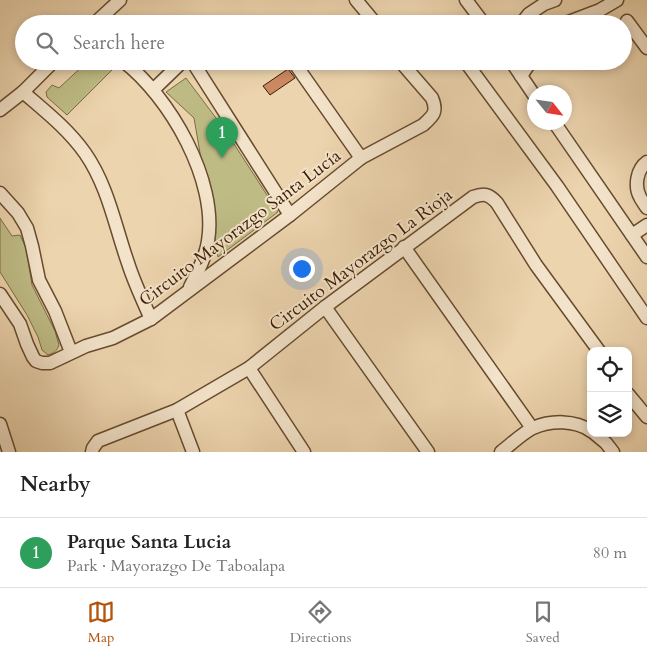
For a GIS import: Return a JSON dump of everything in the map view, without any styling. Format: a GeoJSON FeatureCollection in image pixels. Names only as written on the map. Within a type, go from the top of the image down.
{"type":"FeatureCollection","features":[{"type":"Feature","properties":{"kind":"street"},"geometry":{"type":"LineString","coordinates":[[104,15],[120,0]]}},
{"type":"Feature","properties":{"kind":"street"},"geometry":{"type":"LineString","coordinates":[[356,0],[368,15]]}},
{"type":"Feature","properties":{"kind":"street"},"geometry":{"type":"LineString","coordinates":[[466,0],[477,15]]}},
{"type":"Feature","properties":{"kind":"street"},"geometry":{"type":"LineString","coordinates":[[527,15],[544,4],[555,0]]}},
{"type":"Feature","properties":{"kind":"street"},"geometry":{"type":"LineString","coordinates":[[587,15],[617,0]]}},
{"type":"Feature","properties":{"kind":"street"},"geometry":{"type":"LineString","coordinates":[[632,27],[646,45]]}},
{"type":"Feature","properties":{"kind":"street"},"geometry":{"type":"LineString","coordinates":[[0,110],[23,92],[45,70]]}},
{"type":"Feature","properties":{"kind":"street"},"geometry":{"type":"LineString","coordinates":[[133,70],[154,90],[178,125],[189,145],[201,175],[207,201],[209,240],[206,252],[189,290]]}},
{"type":"Feature","properties":{"kind":"street"},"geometry":{"type":"LineString","coordinates":[[154,90],[174,70]]}},
{"type":"Feature","properties":{"kind":"street"},"geometry":{"type":"LineString","coordinates":[[198,70],[290,215]]}},
{"type":"Feature","properties":{"kind":"street"},"geometry":{"type":"LineString","coordinates":[[299,70],[361,158]]}},
{"type":"Feature","properties":{"kind":"street","name":"Circuito Mayorazgo Santa Lucía"},"geometry":{"type":"LineString","coordinates":[[1,299],[20,324],[33,357],[36,361],[42,363],[50,363],[86,346],[113,338],[151,319],[290,215],[361,158],[423,125],[430,119],[434,113],[435,105],[432,98],[408,70]]}},
{"type":"Feature","properties":{"kind":"street"},"geometry":{"type":"LineString","coordinates":[[472,70],[557,186],[647,318]]}},
{"type":"Feature","properties":{"kind":"street"},"geometry":{"type":"LineString","coordinates":[[518,70],[528,85]]}},
{"type":"Feature","properties":{"kind":"street"},"geometry":{"type":"LineString","coordinates":[[522,76],[526,70]]}},
{"type":"Feature","properties":{"kind":"street"},"geometry":{"type":"LineString","coordinates":[[23,92],[67,131],[86,155],[104,187],[128,265],[151,319]]}},
{"type":"Feature","properties":{"kind":"street"},"geometry":{"type":"LineString","coordinates":[[560,130],[647,257]]}},
{"type":"Feature","properties":{"kind":"street"},"geometry":{"type":"LineString","coordinates":[[647,162],[642,166],[637,180],[639,196],[647,208]]}},
{"type":"Feature","properties":{"kind":"street"},"geometry":{"type":"LineString","coordinates":[[0,193],[18,213],[27,228],[39,280],[71,352]]}},
{"type":"Feature","properties":{"kind":"street","name":"Circuito Mayorazgo La Rioja"},"geometry":{"type":"LineString","coordinates":[[92,452],[98,441],[177,410],[249,368],[404,247],[473,197],[479,195],[492,197],[497,202],[536,265],[596,347]]}},
{"type":"Feature","properties":{"kind":"street"},"geometry":{"type":"LineString","coordinates":[[632,234],[647,225]]}},
{"type":"Feature","properties":{"kind":"street"},"geometry":{"type":"LineString","coordinates":[[404,247],[532,428]]}},
{"type":"Feature","properties":{"kind":"street"},"geometry":{"type":"LineString","coordinates":[[325,307],[428,452]]}},
{"type":"Feature","properties":{"kind":"street"},"geometry":{"type":"LineString","coordinates":[[249,368],[304,452]]}},
{"type":"Feature","properties":{"kind":"street"},"geometry":{"type":"LineString","coordinates":[[632,399],[647,417]]}},
{"type":"Feature","properties":{"kind":"street"},"geometry":{"type":"LineString","coordinates":[[177,410],[193,452]]}},
{"type":"Feature","properties":{"kind":"street"},"geometry":{"type":"LineString","coordinates":[[502,452],[532,428],[555,422],[577,424],[587,428]]}},
{"type":"Feature","properties":{"kind":"street"},"geometry":{"type":"LineString","coordinates":[[0,424],[9,452]]}},
{"type":"Feature","properties":{"kind":"street"},"geometry":{"type":"LineString","coordinates":[[598,437],[613,452]]}},
{"type":"Feature","properties":{"kind":"shaded area"},"geometry":{"type":"Polygon","coordinates":[[[78,70],[112,70],[67,115],[47,97],[46,92],[52,85],[59,88],[78,70]]]}},
{"type":"Feature","properties":{"kind":"shaded area"},"geometry":{"type":"Polygon","coordinates":[[[186,78],[225,130],[278,212],[218,257],[194,118],[166,92],[186,78]]]}},
{"type":"Feature","properties":{"kind":"shaded area"},"geometry":{"type":"Polygon","coordinates":[[[0,218],[12,236],[20,235],[26,248],[32,285],[55,331],[59,345],[54,353],[48,355],[42,350],[27,315],[0,272],[0,218]]]}},
{"type":"Feature","properties":{"kind":"building"},"geometry":{"type":"Polygon","coordinates":[[[287,70],[289,70],[295,78],[270,95],[263,86],[287,70]]]}},
{"type":"Feature","properties":{"kind":"place","name":"Parque Santa Lucia"},"geometry":{"type":"Point","coordinates":[222,158]}}]}
